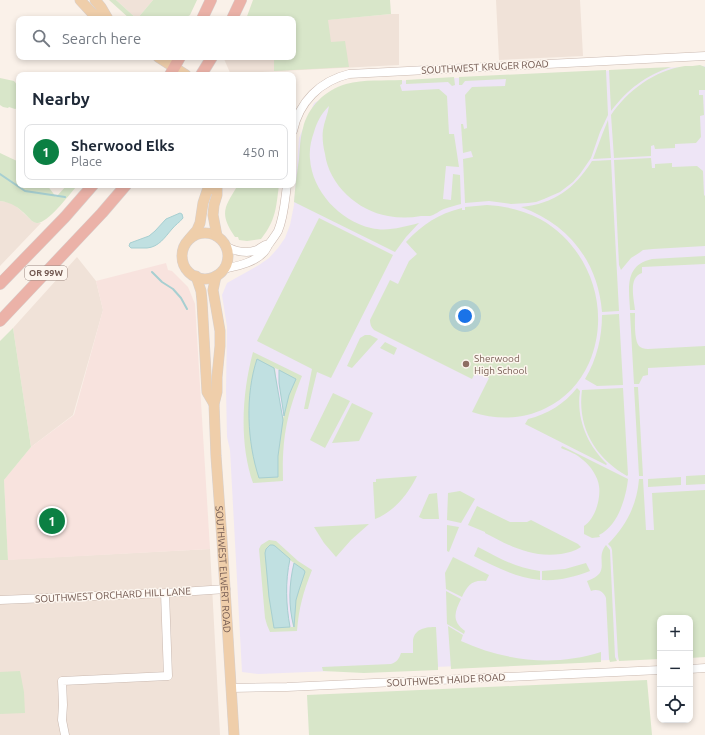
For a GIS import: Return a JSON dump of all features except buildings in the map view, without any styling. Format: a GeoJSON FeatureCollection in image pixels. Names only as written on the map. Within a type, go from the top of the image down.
{"type":"FeatureCollection","features":[{"type":"Feature","properties":{"kind":"highway"},"geometry":{"type":"LineString","coordinates":[[203,16],[211,0]]}},
{"type":"Feature","properties":{"kind":"highway"},"geometry":{"type":"LineString","coordinates":[[233,16],[241,0]]}},
{"type":"Feature","properties":{"kind":"highway"},"geometry":{"type":"LineString","coordinates":[[172,71],[178,60]]}},
{"type":"Feature","properties":{"kind":"highway"},"geometry":{"type":"LineString","coordinates":[[203,72],[210,60]]}},
{"type":"Feature","properties":{"kind":"highway","name":"OR 99W"},"geometry":{"type":"LineString","coordinates":[[0,284],[65,217],[90,188]]}},
{"type":"Feature","properties":{"kind":"highway","name":"OR 99W"},"geometry":{"type":"LineString","coordinates":[[0,321],[102,213],[123,188]]}},
{"type":"Feature","properties":{"kind":"main road"},"geometry":{"type":"LineString","coordinates":[[80,0],[92,12],[99,16]]}},
{"type":"Feature","properties":{"kind":"main road"},"geometry":{"type":"LineString","coordinates":[[95,0],[106,16]]}},
{"type":"Feature","properties":{"kind":"main road"},"geometry":{"type":"LineString","coordinates":[[161,60],[172,71]]}},
{"type":"Feature","properties":{"kind":"main road"},"geometry":{"type":"LineString","coordinates":[[190,239],[196,235],[210,233],[223,241],[227,247],[228,262],[220,273],[210,278],[202,278],[191,274],[184,266],[183,258],[183,250],[200,223],[203,203],[207,191],[212,188]]}},
{"type":"Feature","properties":{"kind":"main road"},"geometry":{"type":"LineString","coordinates":[[217,188],[214,214],[217,236]]}},
{"type":"Feature","properties":{"kind":"main road","name":"SOUTHWEST ELWERT ROAD"},"geometry":{"type":"LineString","coordinates":[[220,273],[213,290],[220,330],[217,392],[214,404],[234,735]]}},
{"type":"Feature","properties":{"kind":"main road","name":"SOUTHWEST ELWERT ROAD"},"geometry":{"type":"LineString","coordinates":[[196,276],[201,291],[202,300],[207,392],[214,404]]}},
{"type":"Feature","properties":{"kind":"street","name":"SOUTHWEST KRUGER ROAD"},"geometry":{"type":"LineString","coordinates":[[296,121],[304,104],[318,89],[327,82],[349,74],[705,56]]}},
{"type":"Feature","properties":{"kind":"street"},"geometry":{"type":"LineString","coordinates":[[220,273],[243,264],[259,256],[265,251],[277,232],[282,219],[286,188]]}},
{"type":"Feature","properties":{"kind":"street"},"geometry":{"type":"LineString","coordinates":[[227,247],[242,252],[256,250],[263,245],[269,244]]}},
{"type":"Feature","properties":{"kind":"street","name":"SOUTHWEST ORCHARD HILL LANE"},"geometry":{"type":"LineString","coordinates":[[0,600],[226,589]]}},
{"type":"Feature","properties":{"kind":"street"},"geometry":{"type":"LineString","coordinates":[[65,735],[62,720],[62,681],[168,676],[165,593]]}},
{"type":"Feature","properties":{"kind":"street"},"geometry":{"type":"LineString","coordinates":[[693,669],[705,668]]}},
{"type":"Feature","properties":{"kind":"street","name":"SOUTHWEST HAIDE ROAD"},"geometry":{"type":"LineString","coordinates":[[232,688],[287,687],[657,670]]}},
{"type":"Feature","properties":{"kind":"shaded area"},"geometry":{"type":"Polygon","coordinates":[[[116,0],[153,0],[140,16],[134,16],[116,0]]]}},
{"type":"Feature","properties":{"kind":"shaded area"},"geometry":{"type":"Polygon","coordinates":[[[496,0],[580,0],[583,56],[499,60],[496,0]]]}},
{"type":"Feature","properties":{"kind":"shaded area"},"geometry":{"type":"Polygon","coordinates":[[[399,14],[399,65],[262,72],[230,72],[224,60],[296,60],[296,23],[399,14]]]}},
{"type":"Feature","properties":{"kind":"shaded area","name":"Sherwood High School"},"geometry":{"type":"Polygon","coordinates":[[[705,66],[705,657],[693,626],[693,615],[657,615],[657,658],[258,674],[242,672],[230,450],[227,437],[227,327],[222,295],[227,283],[269,258],[285,238],[290,225],[294,205],[299,138],[314,103],[352,83],[705,66]]]}},
{"type":"Feature","properties":{"kind":"shaded area"},"geometry":{"type":"Polygon","coordinates":[[[0,201],[12,203],[32,221],[41,223],[0,266],[0,201]]]}},
{"type":"Feature","properties":{"kind":"shaded area"},"geometry":{"type":"Polygon","coordinates":[[[77,257],[96,281],[103,310],[73,415],[31,447],[13,328],[77,257]]]}},
{"type":"Feature","properties":{"kind":"shaded area"},"geometry":{"type":"Polygon","coordinates":[[[166,263],[168,270],[172,271],[188,287],[195,304],[210,549],[8,560],[4,480],[31,447],[74,415],[103,310],[96,281],[166,263]]]}},
{"type":"Feature","properties":{"kind":"shaded area"},"geometry":{"type":"Polygon","coordinates":[[[210,549],[220,735],[0,735],[0,560],[210,549]]]}},
{"type":"Feature","properties":{"kind":"green space"},"geometry":{"type":"Polygon","coordinates":[[[109,0],[116,0],[134,16],[127,16],[109,0]]]}},
{"type":"Feature","properties":{"kind":"green space"},"geometry":{"type":"Polygon","coordinates":[[[153,0],[197,0],[188,16],[140,16],[153,0]]]}},
{"type":"Feature","properties":{"kind":"green space"},"geometry":{"type":"Polygon","coordinates":[[[253,0],[390,0],[391,14],[328,20],[331,42],[345,41],[349,67],[274,71],[274,60],[296,60],[296,16],[247,16],[253,0]]]}},
{"type":"Feature","properties":{"kind":"green space"},"geometry":{"type":"Polygon","coordinates":[[[700,65],[705,67],[705,90],[699,90],[699,95],[703,95],[704,115],[700,116],[701,137],[696,143],[675,144],[675,148],[655,149],[654,145],[651,146],[651,156],[614,158],[611,115],[625,98],[643,83],[663,72],[674,68],[700,65]]]}},
{"type":"Feature","properties":{"kind":"green space"},"geometry":{"type":"Polygon","coordinates":[[[671,67],[645,79],[638,84],[624,96],[611,111],[609,70],[671,67]]]}},
{"type":"Feature","properties":{"kind":"green space"},"geometry":{"type":"Polygon","coordinates":[[[606,70],[608,115],[591,158],[573,182],[560,192],[536,202],[511,204],[489,201],[465,203],[463,159],[473,157],[471,151],[463,153],[461,124],[463,124],[464,129],[467,128],[465,95],[472,87],[505,86],[506,79],[465,81],[462,85],[459,85],[459,77],[606,70]]]}},
{"type":"Feature","properties":{"kind":"green space"},"geometry":{"type":"Polygon","coordinates":[[[454,77],[455,85],[452,86],[448,82],[406,84],[406,80],[454,77]]]}},
{"type":"Feature","properties":{"kind":"green space"},"geometry":{"type":"Polygon","coordinates":[[[0,78],[14,81],[16,83],[16,109],[3,107],[0,105],[0,78]]]}},
{"type":"Feature","properties":{"kind":"green space"},"geometry":{"type":"Polygon","coordinates":[[[402,80],[402,84],[400,85],[402,91],[439,89],[447,96],[449,134],[454,134],[459,167],[446,166],[443,199],[451,200],[453,174],[460,175],[461,204],[444,209],[430,216],[404,218],[392,217],[366,209],[347,195],[332,176],[324,148],[324,127],[329,106],[316,125],[310,145],[312,171],[322,193],[339,212],[360,224],[377,229],[395,228],[419,223],[395,252],[294,202],[302,132],[305,120],[313,106],[331,90],[353,82],[402,80]]]}},
{"type":"Feature","properties":{"kind":"green space"},"geometry":{"type":"Polygon","coordinates":[[[608,120],[611,158],[593,159],[602,135],[608,120]]]}},
{"type":"Feature","properties":{"kind":"green space"},"geometry":{"type":"Polygon","coordinates":[[[0,153],[16,161],[16,188],[49,188],[56,197],[64,188],[75,188],[52,214],[41,222],[37,223],[30,220],[15,206],[0,201],[0,153]]]}},
{"type":"Feature","properties":{"kind":"green space"},"geometry":{"type":"Polygon","coordinates":[[[651,158],[652,168],[655,168],[655,164],[672,163],[672,167],[697,166],[703,171],[705,196],[705,246],[643,250],[631,258],[621,270],[619,265],[614,160],[651,158]]]}},
{"type":"Feature","properties":{"kind":"green space"},"geometry":{"type":"Polygon","coordinates":[[[611,160],[619,311],[602,312],[594,276],[578,247],[553,223],[538,214],[521,207],[544,202],[562,193],[571,187],[592,161],[611,160]]]}},
{"type":"Feature","properties":{"kind":"green space"},"geometry":{"type":"Polygon","coordinates":[[[236,188],[279,188],[276,207],[270,226],[261,239],[247,241],[239,240],[238,237],[235,237],[225,216],[229,199],[236,188]]]}},
{"type":"Feature","properties":{"kind":"green space"},"geometry":{"type":"Polygon","coordinates":[[[487,205],[507,207],[527,213],[540,219],[557,231],[572,246],[584,263],[592,282],[597,302],[598,322],[596,343],[589,363],[581,377],[566,395],[553,404],[537,412],[519,417],[509,418],[481,415],[472,412],[489,378],[476,371],[472,379],[374,330],[370,323],[370,320],[390,280],[398,284],[409,261],[417,254],[406,242],[431,220],[446,213],[462,208],[462,210],[465,210],[465,207],[487,205]]]}},
{"type":"Feature","properties":{"kind":"green space"},"geometry":{"type":"Polygon","coordinates":[[[319,218],[393,255],[331,378],[317,372],[308,409],[304,409],[312,369],[257,341],[319,218]]]}},
{"type":"Feature","properties":{"kind":"green space"},"geometry":{"type":"Polygon","coordinates":[[[705,256],[705,264],[642,267],[642,273],[638,275],[633,284],[635,310],[630,310],[630,279],[632,272],[643,262],[652,259],[705,256]]]}},
{"type":"Feature","properties":{"kind":"green space"},"geometry":{"type":"Polygon","coordinates":[[[630,313],[635,313],[637,343],[640,347],[648,349],[705,346],[705,365],[648,368],[648,375],[643,376],[639,384],[634,384],[630,313]]]}},
{"type":"Feature","properties":{"kind":"green space"},"geometry":{"type":"Polygon","coordinates":[[[619,314],[623,385],[597,386],[585,379],[593,364],[598,348],[602,315],[619,314]]]}},
{"type":"Feature","properties":{"kind":"green space"},"geometry":{"type":"Polygon","coordinates":[[[13,328],[31,447],[4,480],[8,560],[0,560],[0,341],[13,328]]]}},
{"type":"Feature","properties":{"kind":"green space"},"geometry":{"type":"Polygon","coordinates":[[[365,335],[370,335],[378,339],[352,368],[347,366],[360,338],[365,335]]]}},
{"type":"Feature","properties":{"kind":"green space"},"geometry":{"type":"Polygon","coordinates":[[[385,342],[397,348],[394,355],[380,348],[385,342]]]}},
{"type":"Feature","properties":{"kind":"green space"},"geometry":{"type":"Polygon","coordinates":[[[253,352],[302,376],[292,403],[286,428],[283,453],[283,481],[253,483],[244,435],[244,401],[253,352]],[[275,368],[279,402],[283,418],[284,416],[279,383],[279,370],[275,368]]]}},
{"type":"Feature","properties":{"kind":"green space"},"geometry":{"type":"Polygon","coordinates":[[[634,387],[638,387],[643,476],[639,476],[634,387]]]}},
{"type":"Feature","properties":{"kind":"green space"},"geometry":{"type":"Polygon","coordinates":[[[577,388],[580,391],[580,411],[584,430],[600,457],[607,464],[606,465],[525,424],[528,419],[549,411],[561,404],[577,388]]]}},
{"type":"Feature","properties":{"kind":"green space"},"geometry":{"type":"Polygon","coordinates":[[[623,388],[627,476],[616,469],[597,451],[586,429],[582,417],[581,404],[582,390],[623,388]]]}},
{"type":"Feature","properties":{"kind":"green space"},"geometry":{"type":"Polygon","coordinates":[[[333,393],[350,401],[325,448],[310,440],[333,393]]]}},
{"type":"Feature","properties":{"kind":"green space"},"geometry":{"type":"Polygon","coordinates":[[[352,403],[373,413],[359,441],[332,443],[352,403]]]}},
{"type":"Feature","properties":{"kind":"green space"},"geometry":{"type":"Polygon","coordinates":[[[562,446],[628,479],[620,511],[606,531],[599,535],[600,537],[592,538],[584,534],[584,526],[591,519],[598,503],[599,486],[597,479],[586,462],[575,454],[561,448],[562,446]]]}},
{"type":"Feature","properties":{"kind":"green space"},"geometry":{"type":"Polygon","coordinates":[[[705,475],[705,484],[686,485],[686,476],[705,475]]]}},
{"type":"Feature","properties":{"kind":"green space"},"geometry":{"type":"Polygon","coordinates":[[[417,476],[400,502],[388,512],[375,519],[373,482],[376,482],[376,479],[417,476]]]}},
{"type":"Feature","properties":{"kind":"green space"},"geometry":{"type":"Polygon","coordinates":[[[681,477],[681,485],[648,487],[648,479],[681,477]]]}},
{"type":"Feature","properties":{"kind":"green space"},"geometry":{"type":"Polygon","coordinates":[[[639,479],[643,479],[646,530],[654,530],[652,493],[705,490],[705,657],[693,658],[693,615],[657,615],[657,659],[619,661],[612,550],[608,544],[620,530],[630,514],[638,489],[639,479]]]}},
{"type":"Feature","properties":{"kind":"green space"},"geometry":{"type":"Polygon","coordinates":[[[460,491],[475,499],[461,523],[447,520],[448,493],[460,491]]]}},
{"type":"Feature","properties":{"kind":"green space"},"geometry":{"type":"Polygon","coordinates":[[[437,493],[439,519],[423,519],[419,517],[429,494],[437,493]]]}},
{"type":"Feature","properties":{"kind":"green space"},"geometry":{"type":"Polygon","coordinates":[[[477,506],[510,522],[527,522],[531,520],[578,544],[581,547],[561,554],[550,555],[530,553],[521,550],[468,525],[477,506]]]}},
{"type":"Feature","properties":{"kind":"green space"},"geometry":{"type":"Polygon","coordinates":[[[369,524],[351,540],[336,557],[324,543],[314,527],[369,524]]]}},
{"type":"Feature","properties":{"kind":"green space"},"geometry":{"type":"Polygon","coordinates":[[[447,525],[459,527],[449,552],[447,551],[447,525]]]}},
{"type":"Feature","properties":{"kind":"green space"},"geometry":{"type":"Polygon","coordinates":[[[269,540],[276,541],[298,561],[312,570],[302,600],[297,631],[270,632],[267,625],[265,618],[259,549],[261,545],[269,540]],[[290,560],[286,576],[286,602],[290,627],[293,627],[290,588],[294,563],[290,560]]]}},
{"type":"Feature","properties":{"kind":"green space"},"geometry":{"type":"Polygon","coordinates":[[[606,545],[610,550],[615,657],[617,661],[610,662],[606,598],[600,591],[591,591],[587,581],[599,574],[602,565],[603,550],[606,545]]]}},
{"type":"Feature","properties":{"kind":"green space"},"geometry":{"type":"Polygon","coordinates":[[[478,547],[515,565],[540,571],[540,580],[513,574],[474,556],[478,547]]]}},
{"type":"Feature","properties":{"kind":"green space"},"geometry":{"type":"Polygon","coordinates":[[[453,557],[489,575],[486,581],[477,581],[471,584],[462,597],[446,589],[445,573],[453,557]]]}},
{"type":"Feature","properties":{"kind":"green space"},"geometry":{"type":"Polygon","coordinates":[[[586,563],[590,571],[566,578],[542,580],[542,571],[565,569],[586,563]]]}},
{"type":"Feature","properties":{"kind":"green space"},"geometry":{"type":"Polygon","coordinates":[[[446,591],[461,599],[456,612],[456,620],[465,631],[464,634],[447,624],[446,591]]]}},
{"type":"Feature","properties":{"kind":"green space"},"geometry":{"type":"Polygon","coordinates":[[[448,626],[463,635],[461,641],[478,648],[512,657],[530,660],[548,660],[583,657],[601,652],[601,662],[451,669],[448,626]]]}},
{"type":"Feature","properties":{"kind":"green space"},"geometry":{"type":"Polygon","coordinates":[[[436,627],[438,670],[364,673],[323,671],[322,667],[391,664],[398,660],[401,653],[413,653],[413,640],[416,633],[425,628],[436,627]]]}},
{"type":"Feature","properties":{"kind":"green space"},"geometry":{"type":"Polygon","coordinates":[[[20,671],[24,692],[25,713],[0,714],[0,672],[20,671]]]}},
{"type":"Feature","properties":{"kind":"green space"},"geometry":{"type":"Polygon","coordinates":[[[647,680],[652,735],[309,735],[307,695],[647,680]]]}},
{"type":"Feature","properties":{"kind":"water"},"geometry":{"type":"Polygon","coordinates":[[[180,213],[182,214],[183,218],[155,246],[147,248],[131,248],[129,246],[130,243],[149,236],[166,219],[180,213]]]}},
{"type":"Feature","properties":{"kind":"water"},"geometry":{"type":"Polygon","coordinates":[[[257,359],[274,368],[283,420],[278,456],[278,477],[259,478],[252,449],[249,403],[253,373],[257,359]]]}},
{"type":"Feature","properties":{"kind":"water"},"geometry":{"type":"Polygon","coordinates":[[[279,370],[296,379],[289,395],[284,416],[279,383],[279,370]]]}},
{"type":"Feature","properties":{"kind":"water"},"geometry":{"type":"Polygon","coordinates":[[[270,545],[275,546],[290,559],[287,576],[287,593],[290,627],[274,628],[269,597],[265,553],[266,549],[270,545]]]}},
{"type":"Feature","properties":{"kind":"water"},"geometry":{"type":"Polygon","coordinates":[[[294,563],[305,572],[296,600],[294,627],[290,595],[294,563]]]}},
{"type":"Feature","properties":{"kind":"waterway"},"geometry":{"type":"LineString","coordinates":[[0,174],[16,185]]}},
{"type":"Feature","properties":{"kind":"waterway"},"geometry":{"type":"LineString","coordinates":[[21,188],[25,191],[65,197]]}},
{"type":"Feature","properties":{"kind":"waterway"},"geometry":{"type":"LineString","coordinates":[[152,272],[162,282],[173,289],[181,298],[187,309]]}},
{"type":"Feature","properties":{"kind":"place","name":"Sherwood High School"},"geometry":{"type":"Point","coordinates":[466,364]}},
{"type":"Feature","properties":{"kind":"place","name":"Sherwood Elks"},"geometry":{"type":"Point","coordinates":[52,521]}}]}
